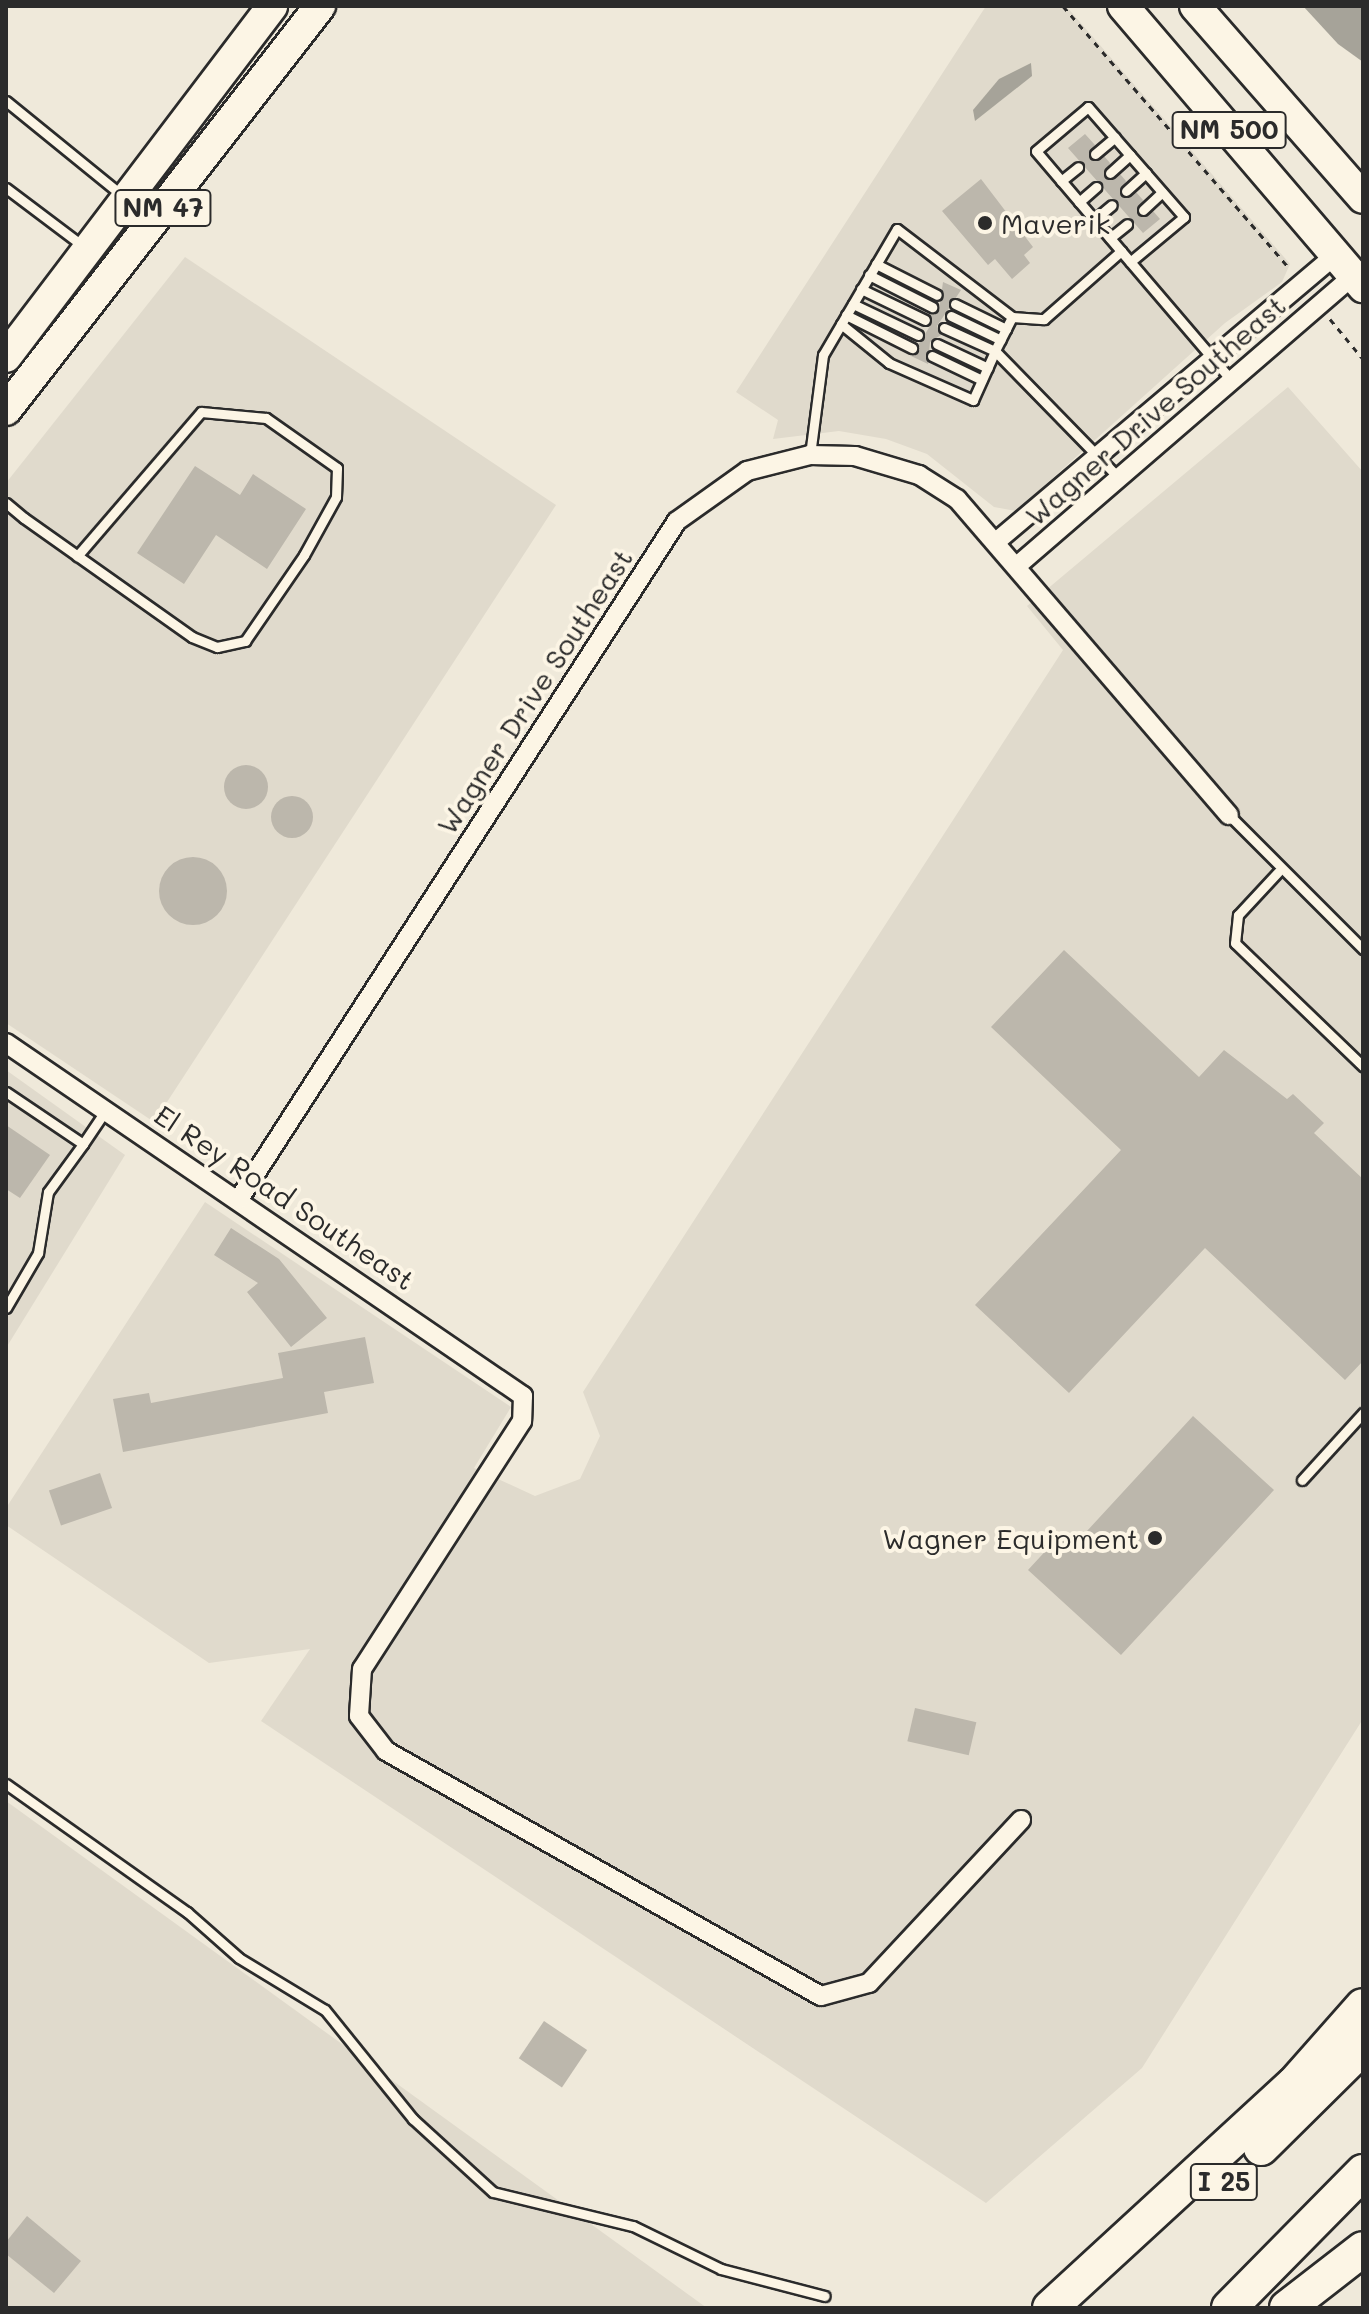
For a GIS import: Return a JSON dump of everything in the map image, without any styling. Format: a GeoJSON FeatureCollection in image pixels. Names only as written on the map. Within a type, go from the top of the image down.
{"type":"FeatureCollection","features":[{"type":"Feature","properties":{"kind":"highway"},"geometry":{"type":"LineString","coordinates":[[1050,2308],[1262,2114],[1363,2006]]}},
{"type":"Feature","properties":{"kind":"highway","name":"I 25"},"geometry":{"type":"LineString","coordinates":[[1078,2308],[1217,2189],[1363,2047]]}},
{"type":"Feature","properties":{"kind":"highway"},"geometry":{"type":"LineString","coordinates":[[1229,2308],[1363,2172]]}},
{"type":"Feature","properties":{"kind":"highway"},"geometry":{"type":"LineString","coordinates":[[1287,2308],[1363,2249]]}},
{"type":"Feature","properties":{"kind":"main road","name":"NM 47"},"geometry":{"type":"LineString","coordinates":[[6,357],[272,6]]}},
{"type":"Feature","properties":{"kind":"main road","name":"NM 47"},"geometry":{"type":"LineString","coordinates":[[6,410],[320,6]]}},
{"type":"Feature","properties":{"kind":"main road","name":"NM 500"},"geometry":{"type":"LineString","coordinates":[[1123,6],[1354,268]]}},
{"type":"Feature","properties":{"kind":"main road","name":"NM 500"},"geometry":{"type":"LineString","coordinates":[[1195,6],[1363,198]]}},
{"type":"Feature","properties":{"kind":"street","name":"Wagner Drive Southeast"},"geometry":{"type":"LineString","coordinates":[[997,541],[1213,358],[1354,268]]}},
{"type":"Feature","properties":{"kind":"street","name":"Wagner Drive Southeast"},"geometry":{"type":"LineString","coordinates":[[239,1199],[677,521],[727,481],[810,455],[877,460],[919,475],[957,499],[1018,565],[1232,381],[1354,268]]}},
{"type":"Feature","properties":{"kind":"street"},"geometry":{"type":"LineString","coordinates":[[1018,565],[1229,815]]}},
{"type":"Feature","properties":{"kind":"street","name":"El Rey Road Southeast"},"geometry":{"type":"LineString","coordinates":[[6,1043],[513,1383],[525,1404],[522,1421],[362,1669],[357,1705],[377,1744],[821,1996],[869,1983],[1021,1820]]}},
{"type":"Feature","properties":{"kind":"lane"},"geometry":{"type":"LineString","coordinates":[[6,101],[126,198]]}},
{"type":"Feature","properties":{"kind":"lane"},"geometry":{"type":"LineString","coordinates":[[1130,262],[1184,217],[1088,107],[1036,151],[1094,220],[1110,238],[1130,262],[1213,358],[1232,381]]}},
{"type":"Feature","properties":{"kind":"lane"},"geometry":{"type":"LineString","coordinates":[[1095,154],[1115,137]]}},
{"type":"Feature","properties":{"kind":"lane"},"geometry":{"type":"LineString","coordinates":[[1110,173],[1130,155]]}},
{"type":"Feature","properties":{"kind":"lane"},"geometry":{"type":"LineString","coordinates":[[1061,181],[1078,167]]}},
{"type":"Feature","properties":{"kind":"lane"},"geometry":{"type":"LineString","coordinates":[[1126,191],[1146,173]]}},
{"type":"Feature","properties":{"kind":"lane"},"geometry":{"type":"LineString","coordinates":[[1079,202],[1096,187]]}},
{"type":"Feature","properties":{"kind":"lane"},"geometry":{"type":"LineString","coordinates":[[6,188],[87,249]]}},
{"type":"Feature","properties":{"kind":"lane"},"geometry":{"type":"LineString","coordinates":[[1143,210],[1162,192]]}},
{"type":"Feature","properties":{"kind":"lane"},"geometry":{"type":"LineString","coordinates":[[1094,220],[1112,205]]}},
{"type":"Feature","properties":{"kind":"lane"},"geometry":{"type":"LineString","coordinates":[[1110,238],[1127,224]]}},
{"type":"Feature","properties":{"kind":"lane"},"geometry":{"type":"LineString","coordinates":[[810,455],[823,355],[897,229],[1012,317],[1044,319],[1121,251]]}},
{"type":"Feature","properties":{"kind":"lane"},"geometry":{"type":"LineString","coordinates":[[876,264],[937,295]]}},
{"type":"Feature","properties":{"kind":"lane"},"geometry":{"type":"LineString","coordinates":[[869,275],[932,307]]}},
{"type":"Feature","properties":{"kind":"lane"},"geometry":{"type":"LineString","coordinates":[[861,289],[925,320]]}},
{"type":"Feature","properties":{"kind":"lane"},"geometry":{"type":"LineString","coordinates":[[853,304],[918,335]]}},
{"type":"Feature","properties":{"kind":"lane"},"geometry":{"type":"LineString","coordinates":[[955,304],[1006,329]]}},
{"type":"Feature","properties":{"kind":"lane"},"geometry":{"type":"LineString","coordinates":[[951,316],[1001,340]]}},
{"type":"Feature","properties":{"kind":"lane"},"geometry":{"type":"LineString","coordinates":[[844,319],[889,363],[973,400],[1012,317]]}},
{"type":"Feature","properties":{"kind":"lane"},"geometry":{"type":"LineString","coordinates":[[844,319],[912,348]]}},
{"type":"Feature","properties":{"kind":"lane"},"geometry":{"type":"LineString","coordinates":[[944,328],[995,351],[1119,478]]}},
{"type":"Feature","properties":{"kind":"lane"},"geometry":{"type":"LineString","coordinates":[[937,344],[988,368]]}},
{"type":"Feature","properties":{"kind":"lane"},"geometry":{"type":"LineString","coordinates":[[932,356],[982,380]]}},
{"type":"Feature","properties":{"kind":"lane"},"geometry":{"type":"LineString","coordinates":[[6,503],[77,556],[192,637],[217,647],[245,641],[336,497],[337,468],[266,418],[201,412],[77,556]]}},
{"type":"Feature","properties":{"kind":"lane"},"geometry":{"type":"LineString","coordinates":[[1229,815],[1278,872],[1363,949]]}},
{"type":"Feature","properties":{"kind":"lane"},"geometry":{"type":"LineString","coordinates":[[1278,872],[1238,915],[1235,943],[1363,1066]]}},
{"type":"Feature","properties":{"kind":"lane"},"geometry":{"type":"LineString","coordinates":[[6,1092],[83,1144]]}},
{"type":"Feature","properties":{"kind":"lane"},"geometry":{"type":"LineString","coordinates":[[6,1308],[38,1253],[48,1192],[105,1110]]}},
{"type":"Feature","properties":{"kind":"lane"},"geometry":{"type":"LineString","coordinates":[[1302,1480],[1363,1413]]}},
{"type":"Feature","properties":{"kind":"lane"},"geometry":{"type":"LineString","coordinates":[[6,1784],[187,1912],[239,1958],[325,2010],[413,2119],[493,2192],[633,2226],[721,2269],[825,2296]]}},
{"type":"Feature","properties":{"kind":"path"},"geometry":{"type":"LineString","coordinates":[[1063,6],[1288,266]]}},
{"type":"Feature","properties":{"kind":"path"},"geometry":{"type":"LineString","coordinates":[[1326,313],[1363,359]]}},
{"type":"Feature","properties":{"kind":"shaded area"},"geometry":{"type":"Polygon","coordinates":[[[986,6],[1066,6],[1290,264],[1282,282],[1225,323],[1016,511],[994,507],[927,454],[886,439],[839,431],[773,439],[778,420],[736,392],[986,6]]]}},
{"type":"Feature","properties":{"kind":"shaded area"},"geometry":{"type":"Polygon","coordinates":[[[1303,6],[1363,6],[1363,62],[1338,44],[1303,6]]]}},
{"type":"Feature","properties":{"kind":"shaded area"},"geometry":{"type":"Polygon","coordinates":[[[1031,63],[1032,76],[975,121],[973,110],[999,79],[1031,63]]]}},
{"type":"Feature","properties":{"kind":"shaded area"},"geometry":{"type":"Polygon","coordinates":[[[185,257],[556,505],[154,1122],[6,1023],[6,483],[185,257]]]}},
{"type":"Feature","properties":{"kind":"shaded area"},"geometry":{"type":"Polygon","coordinates":[[[1288,387],[1363,472],[1363,1719],[1142,2068],[986,2203],[261,1721],[310,1649],[209,1663],[6,1525],[6,1508],[205,1202],[511,1407],[474,1468],[535,1496],[580,1479],[600,1436],[583,1392],[1063,650],[1027,606],[1288,387]]]}},
{"type":"Feature","properties":{"kind":"shaded area"},"geometry":{"type":"Polygon","coordinates":[[[6,1070],[125,1155],[6,1348],[6,1070]]]}},
{"type":"Feature","properties":{"kind":"shaded area"},"geometry":{"type":"Polygon","coordinates":[[[6,1801],[707,2308],[6,2308],[6,1801]]]}},
{"type":"Feature","properties":{"kind":"building","name":"Maverik"},"geometry":{"type":"Polygon","coordinates":[[[1085,134],[1095,145],[1090,159],[1104,156],[1110,163],[1104,177],[1120,174],[1126,181],[1120,195],[1136,192],[1143,200],[1137,215],[1153,211],[1160,219],[1143,233],[1068,148],[1085,134]]]}},
{"type":"Feature","properties":{"kind":"building","name":"Maverik"},"geometry":{"type":"Polygon","coordinates":[[[981,179],[1033,247],[1024,255],[1030,263],[1012,279],[995,259],[988,265],[942,211],[981,179]]]}},
{"type":"Feature","properties":{"kind":"building"},"geometry":{"type":"Polygon","coordinates":[[[943,282],[961,290],[937,326],[941,335],[930,342],[928,364],[911,356],[932,323],[929,314],[939,310],[943,282]]]}},
{"type":"Feature","properties":{"kind":"building"},"geometry":{"type":"Polygon","coordinates":[[[195,466],[240,495],[253,474],[306,509],[267,569],[216,535],[184,584],[137,553],[195,466]]]}},
{"type":"Feature","properties":{"kind":"building"},"geometry":{"type":"Polygon","coordinates":[[[246,765],[262,771],[268,787],[262,803],[246,809],[230,803],[224,787],[230,771],[246,765]]]}},
{"type":"Feature","properties":{"kind":"building"},"geometry":{"type":"Polygon","coordinates":[[[292,796],[307,802],[313,817],[307,832],[292,838],[277,832],[271,817],[277,802],[292,796]]]}},
{"type":"Feature","properties":{"kind":"building"},"geometry":{"type":"Polygon","coordinates":[[[186,857],[200,857],[212,862],[222,872],[227,891],[222,910],[212,920],[200,925],[186,925],[174,920],[164,910],[159,898],[159,884],[164,872],[174,862],[186,857]]]}},
{"type":"Feature","properties":{"kind":"building"},"geometry":{"type":"Polygon","coordinates":[[[1064,950],[1199,1077],[1224,1050],[1287,1099],[1293,1094],[1324,1123],[1314,1133],[1363,1179],[1363,1361],[1345,1380],[1205,1248],[1069,1393],[975,1305],[1121,1150],[991,1027],[1064,950]]]}},
{"type":"Feature","properties":{"kind":"building"},"geometry":{"type":"Polygon","coordinates":[[[6,1125],[50,1155],[20,1198],[6,1189],[6,1125]]]}},
{"type":"Feature","properties":{"kind":"building"},"geometry":{"type":"Polygon","coordinates":[[[231,1228],[279,1259],[327,1318],[291,1347],[247,1292],[258,1283],[214,1255],[231,1228]]]}},
{"type":"Feature","properties":{"kind":"building"},"geometry":{"type":"Polygon","coordinates":[[[365,1337],[374,1383],[324,1392],[328,1413],[123,1452],[113,1399],[149,1393],[151,1403],[283,1378],[278,1353],[365,1337]]]}},
{"type":"Feature","properties":{"kind":"building","name":"Wagner Equipment"},"geometry":{"type":"Polygon","coordinates":[[[1193,1416],[1274,1490],[1121,1655],[1028,1570],[1063,1532],[1075,1544],[1193,1416]]]}},
{"type":"Feature","properties":{"kind":"building"},"geometry":{"type":"Polygon","coordinates":[[[100,1473],[112,1508],[61,1526],[49,1491],[100,1473]]]}},
{"type":"Feature","properties":{"kind":"building"},"geometry":{"type":"Polygon","coordinates":[[[915,1708],[976,1722],[969,1755],[907,1741],[915,1708]]]}},
{"type":"Feature","properties":{"kind":"building"},"geometry":{"type":"Polygon","coordinates":[[[544,2021],[587,2050],[562,2087],[519,2058],[544,2021]]]}},
{"type":"Feature","properties":{"kind":"building"},"geometry":{"type":"Polygon","coordinates":[[[27,2216],[81,2261],[54,2293],[6,2254],[6,2242],[27,2216]]]}},
{"type":"Feature","properties":{"kind":"place","name":"Maverik"},"geometry":{"type":"Point","coordinates":[985,223]}},
{"type":"Feature","properties":{"kind":"place","name":"Wagner Equipment"},"geometry":{"type":"Point","coordinates":[1155,1538]}}]}
